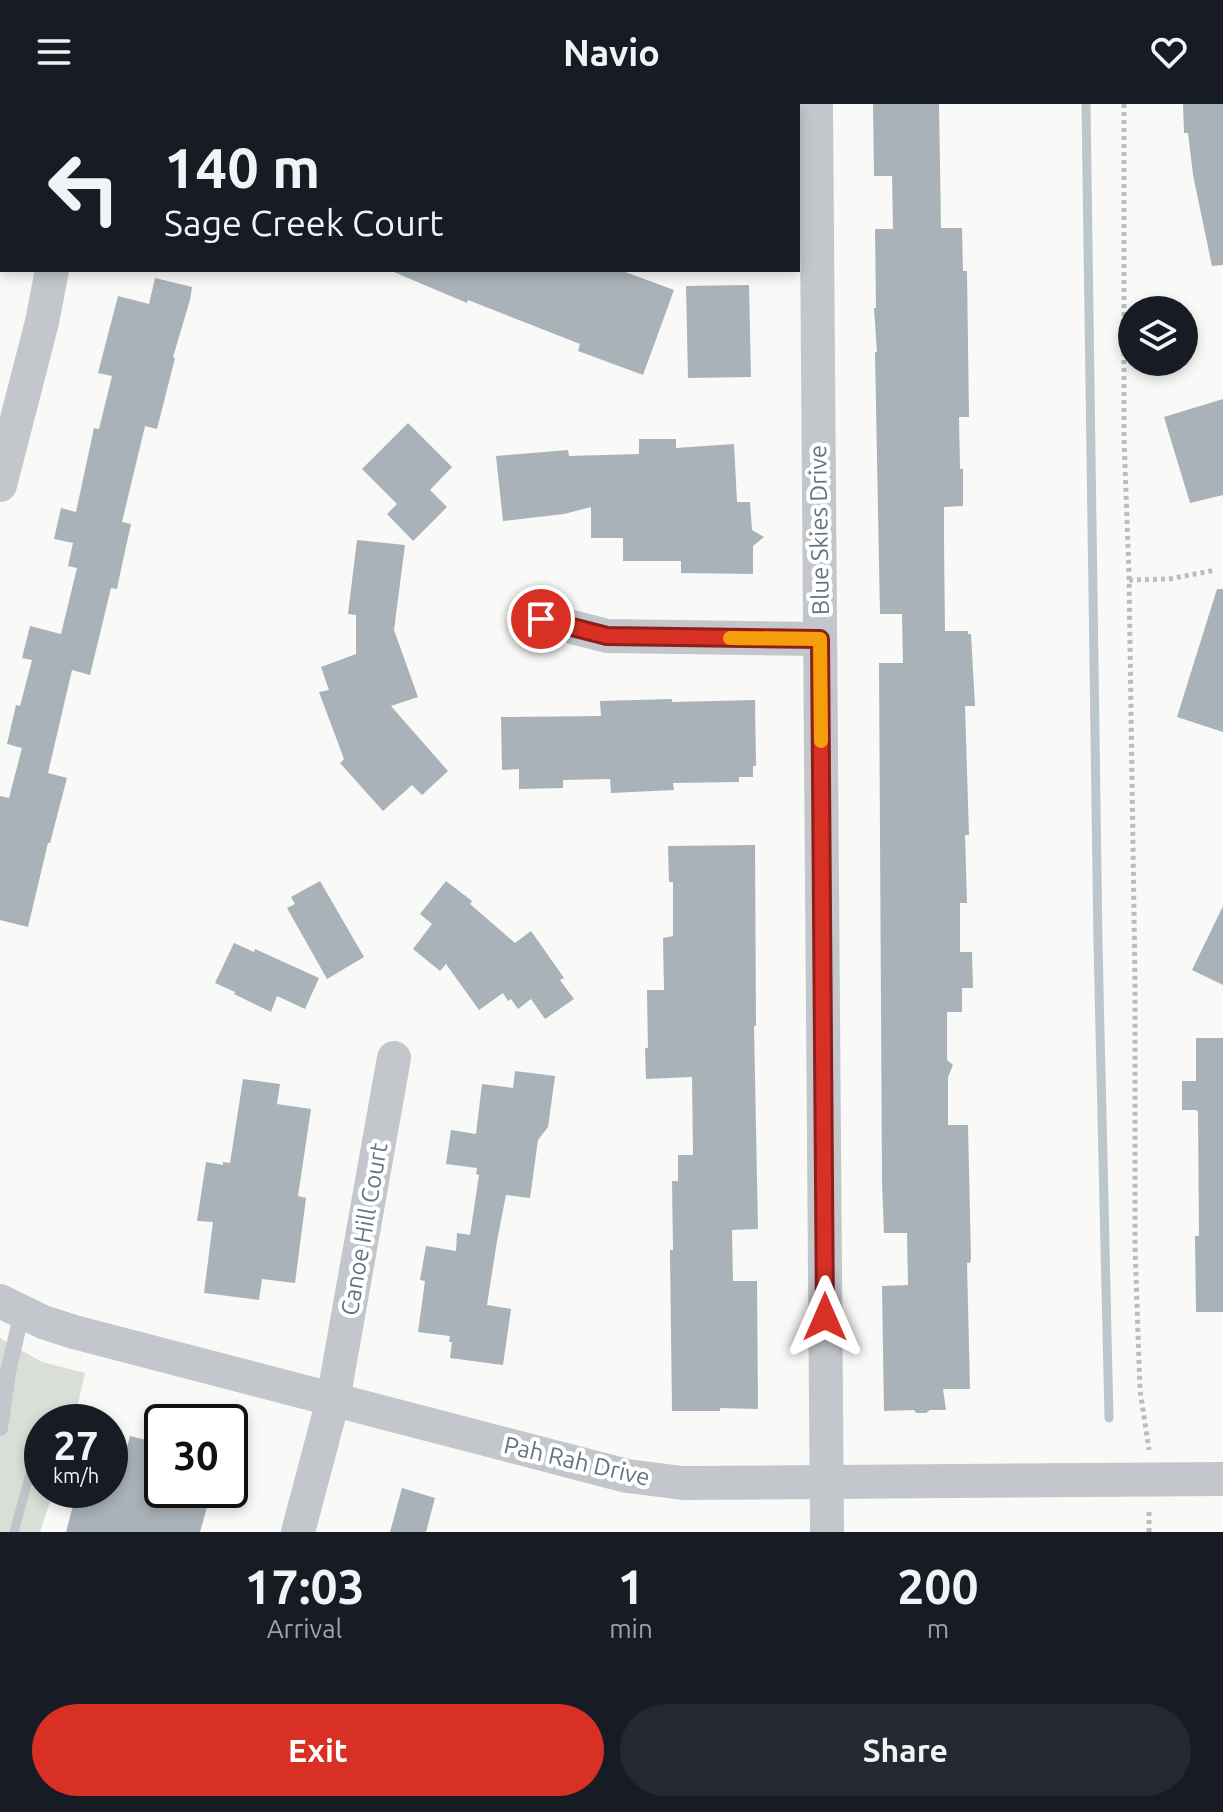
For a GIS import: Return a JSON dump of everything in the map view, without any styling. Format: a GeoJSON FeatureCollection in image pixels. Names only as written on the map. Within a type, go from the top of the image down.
{"type":"FeatureCollection","features":[{"type":"Feature","properties":{"kind":"street","name":"Blue Skies Drive"},"geometry":{"type":"LineString","coordinates":[[816,104],[807,224],[820,639],[827,1532]]}},
{"type":"Feature","properties":{"kind":"street"},"geometry":{"type":"LineString","coordinates":[[0,485],[42,322],[52,272]]}},
{"type":"Feature","properties":{"kind":"street"},"geometry":{"type":"LineString","coordinates":[[541,619],[607,636],[820,639]]}},
{"type":"Feature","properties":{"kind":"street","name":"Canoe Hill Court"},"geometry":{"type":"LineString","coordinates":[[298,1532],[333,1400],[394,1058]]}},
{"type":"Feature","properties":{"kind":"street","name":"Pah Rah Drive"},"geometry":{"type":"LineString","coordinates":[[11,1306],[43,1322],[74,1332],[627,1476],[683,1483],[1223,1479]]}},
{"type":"Feature","properties":{"kind":"lane"},"geometry":{"type":"LineString","coordinates":[[0,1428],[8,1372],[11,1306]]}},
{"type":"Feature","properties":{"kind":"path"},"geometry":{"type":"LineString","coordinates":[[1124,104],[1124,438],[1135,981],[1135,1247],[1140,1390],[1149,1451]]}},
{"type":"Feature","properties":{"kind":"path"},"geometry":{"type":"LineString","coordinates":[[1129,580],[1169,579],[1216,570]]}},
{"type":"Feature","properties":{"kind":"path"},"geometry":{"type":"LineString","coordinates":[[1149,1512],[1149,1532]]}},
{"type":"Feature","properties":{"kind":"shaded area"},"geometry":{"type":"Polygon","coordinates":[[[0,1338],[42,1362],[85,1373],[78,1404],[24,1404],[24,1508],[48,1508],[40,1532],[0,1532],[0,1338]]]}},
{"type":"Feature","properties":{"kind":"building"},"geometry":{"type":"Polygon","coordinates":[[[873,104],[939,104],[941,228],[962,228],[963,271],[967,271],[969,417],[959,417],[963,506],[944,507],[944,542],[945,631],[968,631],[971,634],[975,706],[965,706],[969,835],[965,835],[967,903],[960,903],[960,952],[972,952],[973,988],[962,988],[962,1012],[947,1012],[947,1060],[953,1065],[948,1077],[948,1125],[968,1125],[970,1389],[943,1389],[946,1410],[926,1413],[916,1413],[914,1410],[884,1411],[882,1286],[908,1285],[907,1233],[884,1233],[879,663],[903,663],[902,614],[880,614],[875,229],[893,229],[892,176],[874,176],[873,104]]]}},
{"type":"Feature","properties":{"kind":"building"},"geometry":{"type":"Polygon","coordinates":[[[1183,104],[1223,104],[1223,265],[1212,266],[1193,175],[1188,133],[1184,133],[1183,104]]]}},
{"type":"Feature","properties":{"kind":"building"},"geometry":{"type":"Polygon","coordinates":[[[394,272],[625,272],[674,290],[643,375],[578,351],[580,344],[468,300],[467,303],[394,272]]]}},
{"type":"Feature","properties":{"kind":"building"},"geometry":{"type":"Polygon","coordinates":[[[155,278],[192,287],[190,300],[157,429],[145,426],[122,522],[131,524],[117,589],[111,588],[90,675],[72,670],[48,773],[67,778],[28,927],[0,920],[0,796],[9,798],[22,748],[7,744],[16,705],[20,706],[32,660],[22,658],[30,626],[61,634],[77,568],[68,566],[73,543],[54,539],[61,508],[76,512],[94,428],[99,429],[112,376],[98,373],[118,296],[149,304],[155,278]]]}},
{"type":"Feature","properties":{"kind":"building"},"geometry":{"type":"Polygon","coordinates":[[[749,285],[751,377],[688,378],[686,286],[749,285]]]}},
{"type":"Feature","properties":{"kind":"building"},"geometry":{"type":"Polygon","coordinates":[[[1223,399],[1223,495],[1190,503],[1164,417],[1223,399]]]}},
{"type":"Feature","properties":{"kind":"building"},"geometry":{"type":"Polygon","coordinates":[[[408,423],[452,467],[430,490],[447,507],[413,541],[387,514],[397,504],[362,469],[408,423]]]}},
{"type":"Feature","properties":{"kind":"building"},"geometry":{"type":"Polygon","coordinates":[[[639,439],[676,439],[676,448],[734,444],[737,502],[750,502],[752,530],[764,537],[753,546],[753,574],[681,573],[681,561],[623,561],[623,538],[591,538],[591,507],[564,514],[503,521],[496,456],[568,450],[569,456],[639,454],[639,439]]]}},
{"type":"Feature","properties":{"kind":"building"},"geometry":{"type":"Polygon","coordinates":[[[357,540],[405,545],[394,630],[418,697],[391,706],[448,771],[422,795],[412,785],[383,811],[340,763],[344,759],[319,692],[329,690],[321,667],[356,654],[356,615],[348,614],[357,540]]]}},
{"type":"Feature","properties":{"kind":"building"},"geometry":{"type":"Polygon","coordinates":[[[1217,589],[1223,589],[1223,732],[1177,717],[1217,589]]]}},
{"type":"Feature","properties":{"kind":"building"},"geometry":{"type":"Polygon","coordinates":[[[672,699],[672,702],[755,700],[756,766],[753,766],[753,777],[739,777],[739,782],[673,783],[674,790],[611,793],[610,779],[563,780],[563,788],[519,789],[519,769],[502,770],[501,717],[601,716],[600,701],[672,699]]]}},
{"type":"Feature","properties":{"kind":"building"},"geometry":{"type":"Polygon","coordinates":[[[755,845],[754,1026],[758,1229],[732,1230],[733,1281],[757,1281],[758,1409],[672,1411],[672,1181],[678,1181],[678,1155],[693,1155],[692,1077],[646,1079],[645,1048],[648,1048],[647,990],[664,990],[663,938],[673,936],[673,882],[669,882],[668,846],[755,845]]]}},
{"type":"Feature","properties":{"kind":"building"},"geometry":{"type":"Polygon","coordinates":[[[320,881],[364,957],[327,979],[287,908],[295,904],[291,897],[320,881]]]}},
{"type":"Feature","properties":{"kind":"building"},"geometry":{"type":"Polygon","coordinates":[[[446,881],[472,901],[470,904],[515,943],[531,931],[564,978],[560,980],[574,999],[545,1019],[531,999],[518,1009],[503,993],[479,1010],[446,964],[440,971],[413,949],[432,924],[420,914],[446,881]]]}},
{"type":"Feature","properties":{"kind":"building"},"geometry":{"type":"Polygon","coordinates":[[[1223,906],[1223,985],[1192,970],[1223,906]]]}},
{"type":"Feature","properties":{"kind":"building"},"geometry":{"type":"Polygon","coordinates":[[[234,943],[254,952],[255,949],[319,978],[305,1009],[277,996],[271,1012],[215,983],[234,943]]]}},
{"type":"Feature","properties":{"kind":"building"},"geometry":{"type":"Polygon","coordinates":[[[1196,1038],[1223,1038],[1223,1312],[1196,1312],[1198,1112],[1182,1110],[1182,1081],[1196,1081],[1196,1038]]]}},
{"type":"Feature","properties":{"kind":"building"},"geometry":{"type":"Polygon","coordinates":[[[515,1071],[555,1076],[548,1127],[538,1140],[530,1198],[506,1195],[497,1241],[487,1305],[511,1309],[503,1365],[450,1358],[450,1336],[418,1332],[425,1281],[420,1280],[426,1246],[456,1251],[457,1233],[470,1235],[479,1175],[476,1174],[477,1168],[446,1164],[451,1130],[476,1134],[482,1084],[513,1088],[515,1071]]]}},
{"type":"Feature","properties":{"kind":"building"},"geometry":{"type":"Polygon","coordinates":[[[243,1079],[280,1084],[277,1104],[311,1109],[298,1196],[306,1198],[295,1283],[262,1279],[259,1300],[204,1293],[213,1222],[197,1221],[206,1162],[230,1163],[243,1079]]]}},
{"type":"Feature","properties":{"kind":"building"},"geometry":{"type":"Polygon","coordinates":[[[130,1436],[144,1440],[144,1508],[207,1508],[200,1532],[66,1532],[72,1508],[128,1508],[130,1436]]]}},
{"type":"Feature","properties":{"kind":"building"},"geometry":{"type":"Polygon","coordinates":[[[402,1488],[435,1498],[426,1532],[390,1532],[402,1488]]]}},
{"type":"Feature","properties":{"kind":"waterway"},"geometry":{"type":"LineString","coordinates":[[1086,104],[1098,944],[1109,1418]]}},
{"type":"Feature","properties":{"kind":"waterway"},"geometry":{"type":"LineString","coordinates":[[14,1532],[24,1496]]}},
{"type":"Feature","properties":{"kind":"slow traffic"},"geometry":{"type":"LineString","coordinates":[[730,638],[820,639],[821,741]]}},
{"type":"Feature","properties":{"kind":"route"},"geometry":{"type":"LineString","coordinates":[[541,619],[607,636],[820,639],[825,1317]]}}]}
